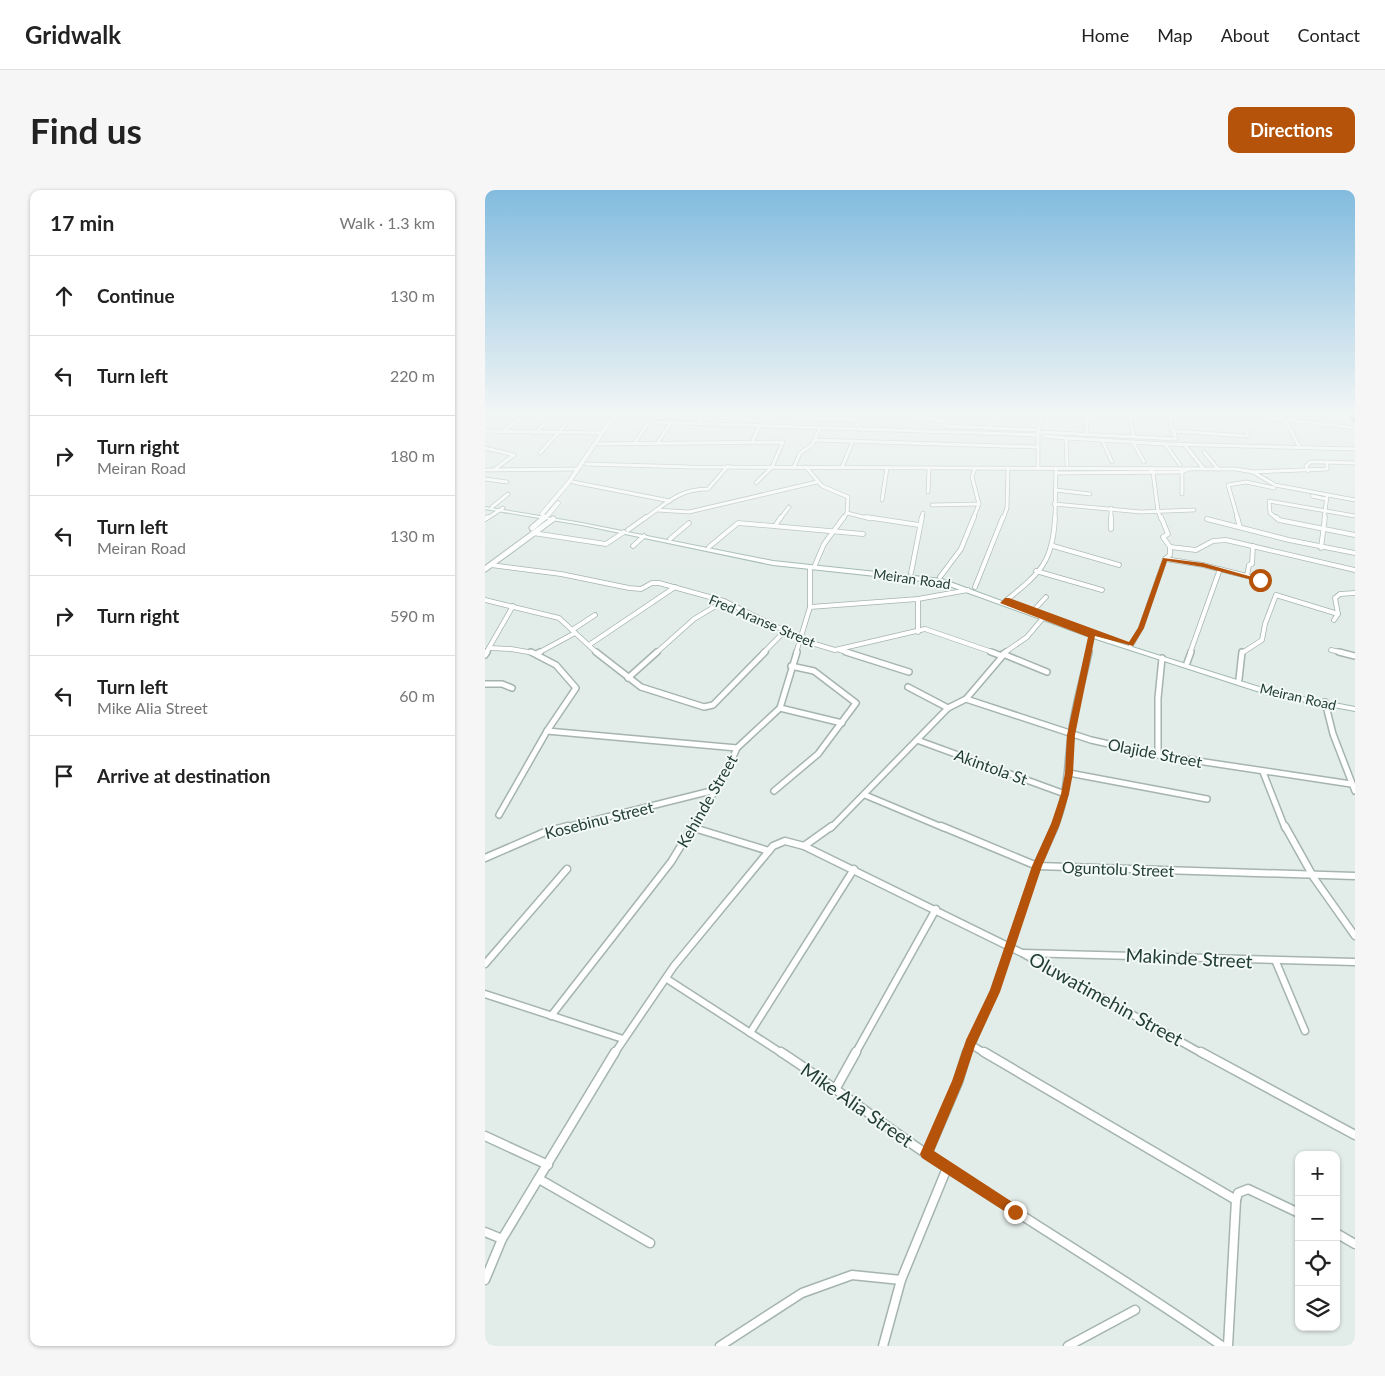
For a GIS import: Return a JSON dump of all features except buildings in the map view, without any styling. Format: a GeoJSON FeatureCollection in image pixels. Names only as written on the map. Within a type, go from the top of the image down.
{"type":"FeatureCollection","features":[{"type":"Feature","properties":{"kind":"main road","name":"Meiran Road"},"geometry":{"type":"LineString","coordinates":[[485,507],[547,516],[813,566],[927,578],[973,588]]}},
{"type":"Feature","properties":{"kind":"main road","name":"Meiran Road"},"geometry":{"type":"LineString","coordinates":[[485,507],[501,509]]}},
{"type":"Feature","properties":{"kind":"main road","name":"Meiran Road"},"geometry":{"type":"LineString","coordinates":[[626,531],[773,563],[941,577],[1092,636],[1294,697],[1355,708]]}},
{"type":"Feature","properties":{"kind":"main road","name":"Meiran Road"},"geometry":{"type":"LineString","coordinates":[[1005,601],[1131,645],[1294,697]]}},
{"type":"Feature","properties":{"kind":"street"},"geometry":{"type":"LineString","coordinates":[[488,565],[533,533],[583,468]]}},
{"type":"Feature","properties":{"kind":"street"},"geometry":{"type":"LineString","coordinates":[[533,533],[609,544],[670,501],[689,490],[708,489],[726,468]]}},
{"type":"Feature","properties":{"kind":"street"},"geometry":{"type":"LineString","coordinates":[[756,483],[771,468]]}},
{"type":"Feature","properties":{"kind":"street"},"geometry":{"type":"LineString","coordinates":[[807,468],[817,482],[831,491],[848,498],[847,513],[813,566],[810,607],[780,708],[843,723]]}},
{"type":"Feature","properties":{"kind":"street"},"geometry":{"type":"LineString","coordinates":[[843,468],[844,472]]}},
{"type":"Feature","properties":{"kind":"street"},"geometry":{"type":"LineString","coordinates":[[882,500],[887,468],[1038,468],[1153,473],[1181,468]]}},
{"type":"Feature","properties":{"kind":"street"},"geometry":{"type":"LineString","coordinates":[[928,492],[929,468]]}},
{"type":"Feature","properties":{"kind":"street"},"geometry":{"type":"LineString","coordinates":[[941,577],[961,549],[979,504],[972,477],[975,468]]}},
{"type":"Feature","properties":{"kind":"street"},"geometry":{"type":"LineString","coordinates":[[810,607],[918,599],[973,588],[1007,508],[1008,468]]}},
{"type":"Feature","properties":{"kind":"street"},"geometry":{"type":"LineString","coordinates":[[1131,645],[1141,628],[1165,559],[1170,555],[1170,547],[1163,537],[1168,534],[1159,512],[1153,473],[1149,468]]}},
{"type":"Feature","properties":{"kind":"street"},"geometry":{"type":"LineString","coordinates":[[1181,468],[1182,494]]}},
{"type":"Feature","properties":{"kind":"street"},"geometry":{"type":"LineString","coordinates":[[1056,470],[1203,468],[1236,469],[1253,472],[1308,471],[1327,468]]}},
{"type":"Feature","properties":{"kind":"street"},"geometry":{"type":"LineString","coordinates":[[486,470],[578,469]]}},
{"type":"Feature","properties":{"kind":"street"},"geometry":{"type":"LineString","coordinates":[[485,570],[488,565],[547,516],[578,469]]}},
{"type":"Feature","properties":{"kind":"street"},"geometry":{"type":"LineString","coordinates":[[1005,601],[1037,571],[1049,556],[1053,546],[1056,470]]}},
{"type":"Feature","properties":{"kind":"street"},"geometry":{"type":"LineString","coordinates":[[1253,472],[1272,484],[1326,497]]}},
{"type":"Feature","properties":{"kind":"street"},"geometry":{"type":"LineString","coordinates":[[485,479],[507,482]]}},
{"type":"Feature","properties":{"kind":"street"},"geometry":{"type":"LineString","coordinates":[[573,482],[670,501]]}},
{"type":"Feature","properties":{"kind":"street"},"geometry":{"type":"LineString","coordinates":[[657,510],[689,512],[817,482]]}},
{"type":"Feature","properties":{"kind":"street"},"geometry":{"type":"LineString","coordinates":[[1240,527],[1228,484],[1231,483],[1251,483],[1355,502]]}},
{"type":"Feature","properties":{"kind":"street"},"geometry":{"type":"LineString","coordinates":[[1055,490],[1090,494]]}},
{"type":"Feature","properties":{"kind":"street"},"geometry":{"type":"LineString","coordinates":[[492,507],[508,494]]}},
{"type":"Feature","properties":{"kind":"street"},"geometry":{"type":"LineString","coordinates":[[1321,548],[1326,497]]}},
{"type":"Feature","properties":{"kind":"street"},"geometry":{"type":"LineString","coordinates":[[1355,516],[1269,501],[1269,513],[1274,518],[1355,535]]}},
{"type":"Feature","properties":{"kind":"street"},"geometry":{"type":"LineString","coordinates":[[1345,501],[1355,502]]}},
{"type":"Feature","properties":{"kind":"street"},"geometry":{"type":"LineString","coordinates":[[931,506],[979,504]]}},
{"type":"Feature","properties":{"kind":"street"},"geometry":{"type":"LineString","coordinates":[[1054,504],[1159,512],[1194,510]]}},
{"type":"Feature","properties":{"kind":"street"},"geometry":{"type":"LineString","coordinates":[[775,526],[789,507]]}},
{"type":"Feature","properties":{"kind":"street"},"geometry":{"type":"LineString","coordinates":[[1111,508],[1111,529]]}},
{"type":"Feature","properties":{"kind":"street"},"geometry":{"type":"LineString","coordinates":[[485,519],[501,509]]}},
{"type":"Feature","properties":{"kind":"street"},"geometry":{"type":"LineString","coordinates":[[847,513],[877,520],[919,525]]}},
{"type":"Feature","properties":{"kind":"street"},"geometry":{"type":"LineString","coordinates":[[911,573],[919,525],[923,513]]}},
{"type":"Feature","properties":{"kind":"street"},"geometry":{"type":"LineString","coordinates":[[1207,519],[1321,548],[1355,553]]}},
{"type":"Feature","properties":{"kind":"street"},"geometry":{"type":"LineString","coordinates":[[670,539],[689,523]]}},
{"type":"Feature","properties":{"kind":"street"},"geometry":{"type":"LineString","coordinates":[[709,547],[738,523],[863,534]]}},
{"type":"Feature","properties":{"kind":"street"},"geometry":{"type":"LineString","coordinates":[[633,546],[644,536]]}},
{"type":"Feature","properties":{"kind":"street"},"geometry":{"type":"LineString","coordinates":[[1170,547],[1201,550],[1211,542],[1221,540],[1355,570]]}},
{"type":"Feature","properties":{"kind":"street"},"geometry":{"type":"LineString","coordinates":[[1053,546],[1119,565]]}},
{"type":"Feature","properties":{"kind":"street"},"geometry":{"type":"LineString","coordinates":[[1247,576],[1249,565],[1252,564],[1253,546]]}},
{"type":"Feature","properties":{"kind":"street"},"geometry":{"type":"LineString","coordinates":[[1165,559],[1221,569],[1260,580]]}},
{"type":"Feature","properties":{"kind":"street","name":"Fred Aranse Street"},"geometry":{"type":"LineString","coordinates":[[488,565],[561,574],[629,588],[641,589],[656,582],[724,601],[808,642],[835,650],[930,629],[1047,672]]}},
{"type":"Feature","properties":{"kind":"street"},"geometry":{"type":"LineString","coordinates":[[1187,663],[1221,569]]}},
{"type":"Feature","properties":{"kind":"street"},"geometry":{"type":"LineString","coordinates":[[1037,571],[1102,590]]}},
{"type":"Feature","properties":{"kind":"street"},"geometry":{"type":"LineString","coordinates":[[589,645],[675,587]]}},
{"type":"Feature","properties":{"kind":"street"},"geometry":{"type":"LineString","coordinates":[[1335,620],[1338,614],[1335,598],[1340,594],[1355,593]]}},
{"type":"Feature","properties":{"kind":"street"},"geometry":{"type":"LineString","coordinates":[[1239,679],[1243,651],[1262,640],[1265,624],[1276,594],[1338,614]]}},
{"type":"Feature","properties":{"kind":"street"},"geometry":{"type":"LineString","coordinates":[[1034,610],[1046,597]]}},
{"type":"Feature","properties":{"kind":"street"},"geometry":{"type":"LineString","coordinates":[[918,599],[918,632]]}},
{"type":"Feature","properties":{"kind":"street"},"geometry":{"type":"LineString","coordinates":[[485,600],[559,618],[628,678],[646,689],[709,707],[785,631]]}},
{"type":"Feature","properties":{"kind":"street"},"geometry":{"type":"LineString","coordinates":[[628,678],[693,619],[724,601]]}},
{"type":"Feature","properties":{"kind":"street"},"geometry":{"type":"LineString","coordinates":[[485,654],[491,648],[513,606]]}},
{"type":"Feature","properties":{"kind":"street"},"geometry":{"type":"LineString","coordinates":[[539,654],[595,615]]}},
{"type":"Feature","properties":{"kind":"street"},"geometry":{"type":"LineString","coordinates":[[804,846],[826,832],[865,795],[948,708],[966,699],[1002,655],[1027,636],[1043,618]]}},
{"type":"Feature","properties":{"kind":"street"},"geometry":{"type":"LineString","coordinates":[[927,1154],[957,1082],[970,1044],[994,992],[1037,866],[1056,824],[1065,794],[1069,773],[1071,735],[1092,636]]}},
{"type":"Feature","properties":{"kind":"street"},"geometry":{"type":"LineString","coordinates":[[491,648],[521,649],[539,654],[560,668],[576,688],[547,731],[499,815]]}},
{"type":"Feature","properties":{"kind":"street"},"geometry":{"type":"LineString","coordinates":[[835,650],[847,651],[909,672]]}},
{"type":"Feature","properties":{"kind":"street"},"geometry":{"type":"LineString","coordinates":[[1331,650],[1355,656]]}},
{"type":"Feature","properties":{"kind":"street"},"geometry":{"type":"LineString","coordinates":[[1158,755],[1158,698],[1162,658]]}},
{"type":"Feature","properties":{"kind":"street"},"geometry":{"type":"LineString","coordinates":[[775,791],[813,760],[843,723],[856,703],[814,671],[791,666]]}},
{"type":"Feature","properties":{"kind":"street"},"geometry":{"type":"LineString","coordinates":[[485,684],[502,684],[512,688]]}},
{"type":"Feature","properties":{"kind":"street"},"geometry":{"type":"LineString","coordinates":[[908,687],[948,708]]}},
{"type":"Feature","properties":{"kind":"street","name":"Olajide Street"},"geometry":{"type":"LineString","coordinates":[[966,699],[1071,735],[1158,755],[1351,784]]}},
{"type":"Feature","properties":{"kind":"street"},"geometry":{"type":"LineString","coordinates":[[1325,703],[1333,734],[1355,791]]}},
{"type":"Feature","properties":{"kind":"street","name":"Kehinde Street"},"geometry":{"type":"LineString","coordinates":[[551,1016],[671,862],[694,828],[737,748],[780,708]]}},
{"type":"Feature","properties":{"kind":"street"},"geometry":{"type":"LineString","coordinates":[[547,731],[737,748]]}},
{"type":"Feature","properties":{"kind":"street","name":"Akintola St"},"geometry":{"type":"LineString","coordinates":[[917,740],[1065,794]]}},
{"type":"Feature","properties":{"kind":"street"},"geometry":{"type":"LineString","coordinates":[[1263,772],[1272,802],[1311,876],[1355,936]]}},
{"type":"Feature","properties":{"kind":"street"},"geometry":{"type":"LineString","coordinates":[[1069,773],[1207,799]]}},
{"type":"Feature","properties":{"kind":"street","name":"Kosebinu Street"},"geometry":{"type":"LineString","coordinates":[[485,858],[545,832],[715,790]]}},
{"type":"Feature","properties":{"kind":"street","name":"Oguntolu Street"},"geometry":{"type":"LineString","coordinates":[[865,795],[1037,866],[1355,876]]}},
{"type":"Feature","properties":{"kind":"street"},"geometry":{"type":"LineString","coordinates":[[485,1280],[502,1240],[623,1039],[667,980],[674,966],[769,851],[694,828]]}},
{"type":"Feature","properties":{"kind":"street","name":"Oluwatimehin Street"},"geometry":{"type":"LineString","coordinates":[[769,851],[782,840],[789,839],[936,909],[1022,953],[1274,1093],[1355,1135]]}},
{"type":"Feature","properties":{"kind":"street"},"geometry":{"type":"LineString","coordinates":[[485,964],[567,869]]}},
{"type":"Feature","properties":{"kind":"street"},"geometry":{"type":"LineString","coordinates":[[750,1033],[854,870]]}},
{"type":"Feature","properties":{"kind":"street"},"geometry":{"type":"LineString","coordinates":[[836,1088],[936,909]]}},
{"type":"Feature","properties":{"kind":"street","name":"Makinde Street"},"geometry":{"type":"LineString","coordinates":[[1022,953],[1136,954],[1276,962],[1355,962]]}},
{"type":"Feature","properties":{"kind":"street"},"geometry":{"type":"LineString","coordinates":[[1276,962],[1305,1031]]}},
{"type":"Feature","properties":{"kind":"street","name":"Mike Alia Street"},"geometry":{"type":"LineString","coordinates":[[667,980],[836,1088],[947,1168],[1149,1295],[1222,1346]]}},
{"type":"Feature","properties":{"kind":"street"},"geometry":{"type":"LineString","coordinates":[[485,994],[623,1039]]}},
{"type":"Feature","properties":{"kind":"street"},"geometry":{"type":"LineString","coordinates":[[970,1044],[1236,1200]]}},
{"type":"Feature","properties":{"kind":"street"},"geometry":{"type":"LineString","coordinates":[[485,1136],[548,1165]]}},
{"type":"Feature","properties":{"kind":"street"},"geometry":{"type":"LineString","coordinates":[[883,1346],[901,1280],[947,1168]]}},
{"type":"Feature","properties":{"kind":"street"},"geometry":{"type":"LineString","coordinates":[[539,1178],[650,1244]]}},
{"type":"Feature","properties":{"kind":"street"},"geometry":{"type":"LineString","coordinates":[[1228,1346],[1236,1200],[1238,1193],[1248,1189],[1295,1211]]}},
{"type":"Feature","properties":{"kind":"street"},"geometry":{"type":"LineString","coordinates":[[485,1232],[502,1240]]}},
{"type":"Feature","properties":{"kind":"street"},"geometry":{"type":"LineString","coordinates":[[1340,1235],[1355,1244]]}},
{"type":"Feature","properties":{"kind":"street"},"geometry":{"type":"LineString","coordinates":[[720,1346],[803,1293],[852,1275],[901,1280]]}},
{"type":"Feature","properties":{"kind":"street"},"geometry":{"type":"LineString","coordinates":[[1068,1346],[1135,1310]]}},
{"type":"Feature","properties":{"kind":"route"},"geometry":{"type":"LineString","coordinates":[[1015,1212],[927,1154],[957,1082],[970,1044],[994,992],[1037,866],[1056,824],[1065,794],[1069,773],[1071,735],[1092,636],[1003,603],[1007,600],[1131,645],[1141,628],[1165,559],[1203,565],[1260,580]]}}]}
